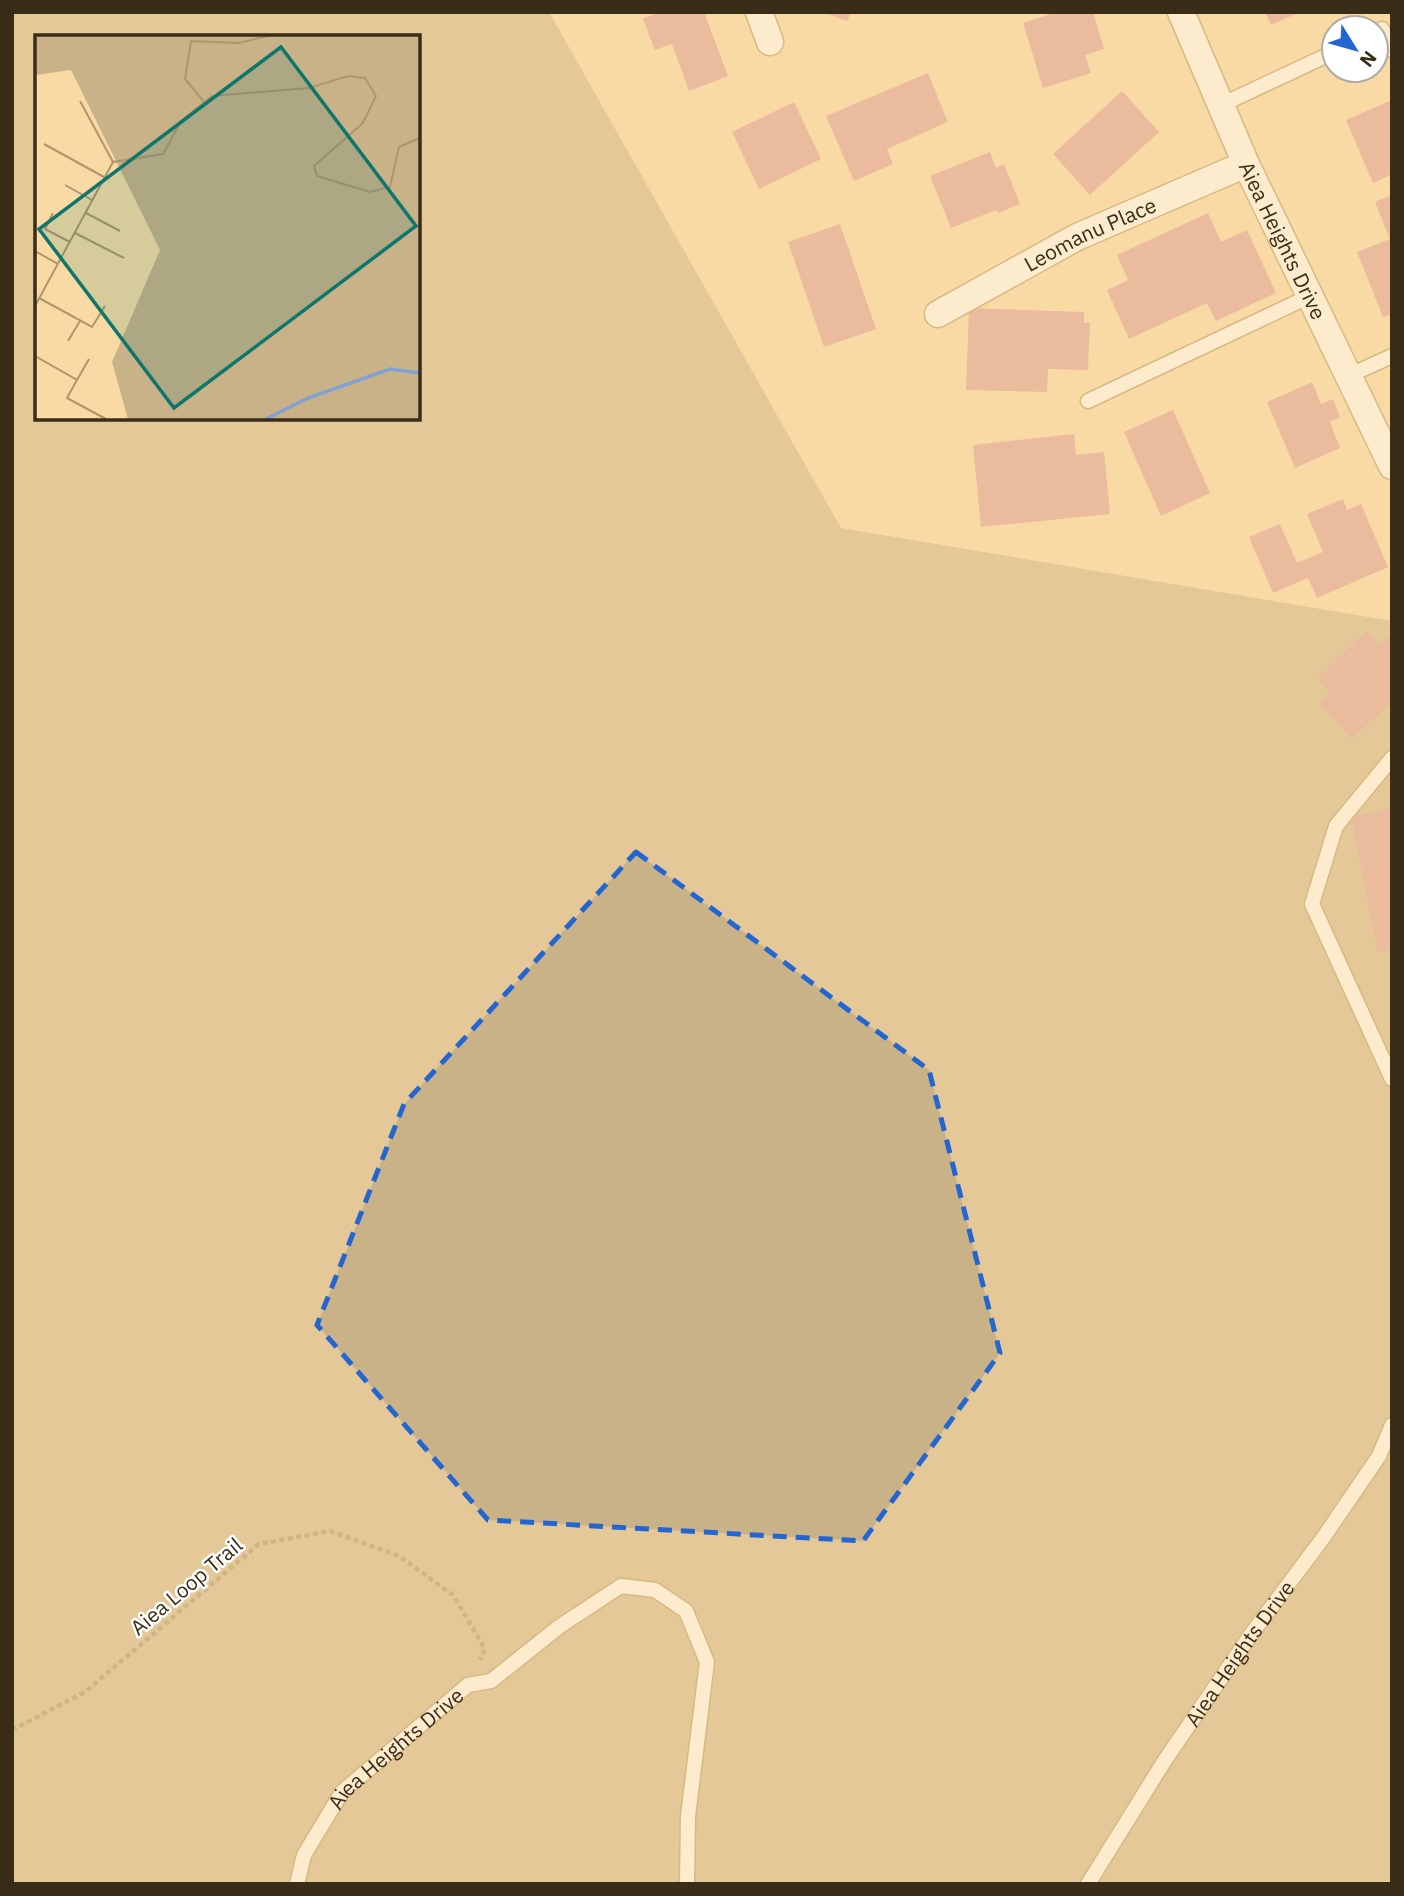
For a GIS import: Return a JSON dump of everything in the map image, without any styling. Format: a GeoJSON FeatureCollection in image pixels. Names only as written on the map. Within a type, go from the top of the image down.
{"type":"FeatureCollection","features":[{"type":"Feature","properties":{"kind":"street"},"geometry":{"type":"LineString","coordinates":[[759,12],[771,42]]}},
{"type":"Feature","properties":{"kind":"street","name":"Aiea Heights Drive"},"geometry":{"type":"LineString","coordinates":[[1181,12],[1246,164],[1392,466]]}},
{"type":"Feature","properties":{"kind":"street","name":"Leomanu Place"},"geometry":{"type":"LineString","coordinates":[[939,314],[1077,237],[1246,164]]}},
{"type":"Feature","properties":{"kind":"lane"},"geometry":{"type":"LineString","coordinates":[[1221,104],[1320,58]]}},
{"type":"Feature","properties":{"kind":"lane"},"geometry":{"type":"LineString","coordinates":[[1088,401],[1310,296]]}},
{"type":"Feature","properties":{"kind":"lane"},"geometry":{"type":"LineString","coordinates":[[1348,376],[1392,356]]}},
{"type":"Feature","properties":{"kind":"lane"},"geometry":{"type":"LineString","coordinates":[[1392,758],[1336,826],[1312,904],[1392,1080]]}},
{"type":"Feature","properties":{"kind":"lane","name":"Aiea Heights Drive"},"geometry":{"type":"LineString","coordinates":[[1088,1884],[1165,1760],[1220,1679],[1379,1456],[1392,1425]]}},
{"type":"Feature","properties":{"kind":"lane","name":"Aiea Heights Drive"},"geometry":{"type":"LineString","coordinates":[[297,1884],[304,1855],[342,1792],[468,1685],[491,1681],[560,1626],[621,1586],[654,1590],[686,1611],[707,1662],[688,1816],[687,1884]]}},
{"type":"Feature","properties":{"kind":"path","name":"Aiea Loop Trail"},"geometry":{"type":"LineString","coordinates":[[12,1731],[85,1692],[259,1544],[330,1531],[399,1556],[453,1595],[485,1649],[468,1685]]}},
{"type":"Feature","properties":{"kind":"highlighted area"},"geometry":{"type":"Polygon","coordinates":[[[636,852],[929,1070],[1000,1353],[863,1541],[488,1520],[317,1325],[404,1104],[636,852]]]}},
{"type":"Feature","properties":{"kind":"shaded area"},"geometry":{"type":"Polygon","coordinates":[[[12,12],[549,12],[841,528],[1392,621],[1392,1884],[12,1884],[12,12]]]}},
{"type":"Feature","properties":{"kind":"building"},"geometry":{"type":"Polygon","coordinates":[[[660,12],[704,12],[728,76],[689,91],[672,44],[655,50],[643,19],[660,12]]]}},
{"type":"Feature","properties":{"kind":"building"},"geometry":{"type":"Polygon","coordinates":[[[823,12],[851,12],[847,21],[823,12]]]}},
{"type":"Feature","properties":{"kind":"building"},"geometry":{"type":"Polygon","coordinates":[[[1057,12],[1093,12],[1104,49],[1085,55],[1091,73],[1043,88],[1023,23],[1057,12]]]}},
{"type":"Feature","properties":{"kind":"building"},"geometry":{"type":"Polygon","coordinates":[[[1265,12],[1300,12],[1271,25],[1265,12]]]}},
{"type":"Feature","properties":{"kind":"building"},"geometry":{"type":"Polygon","coordinates":[[[928,73],[948,122],[887,149],[893,164],[854,181],[826,116],[928,73]]]}},
{"type":"Feature","properties":{"kind":"building"},"geometry":{"type":"Polygon","coordinates":[[[1122,91],[1159,132],[1090,195],[1053,154],[1122,91]]]}},
{"type":"Feature","properties":{"kind":"building"},"geometry":{"type":"Polygon","coordinates":[[[1392,100],[1392,174],[1373,183],[1346,120],[1392,100]]]}},
{"type":"Feature","properties":{"kind":"building"},"geometry":{"type":"Polygon","coordinates":[[[794,102],[821,159],[759,189],[732,132],[794,102]]]}},
{"type":"Feature","properties":{"kind":"building"},"geometry":{"type":"Polygon","coordinates":[[[990,152],[996,168],[1004,164],[1020,204],[998,213],[996,210],[951,228],[930,176],[990,152]]]}},
{"type":"Feature","properties":{"kind":"building"},"geometry":{"type":"Polygon","coordinates":[[[1392,195],[1392,314],[1383,317],[1357,252],[1390,239],[1375,202],[1392,195]]]}},
{"type":"Feature","properties":{"kind":"building"},"geometry":{"type":"Polygon","coordinates":[[[1208,213],[1221,242],[1247,230],[1276,293],[1216,321],[1207,303],[1129,339],[1107,290],[1128,280],[1117,255],[1208,213]]]}},
{"type":"Feature","properties":{"kind":"building"},"geometry":{"type":"Polygon","coordinates":[[[840,224],[876,329],[824,347],[788,242],[840,224]]]}},
{"type":"Feature","properties":{"kind":"building"},"geometry":{"type":"Polygon","coordinates":[[[969,308],[1084,312],[1084,323],[1090,323],[1088,370],[1048,369],[1047,392],[966,390],[969,308]]]}},
{"type":"Feature","properties":{"kind":"building"},"geometry":{"type":"Polygon","coordinates":[[[1312,382],[1321,404],[1333,399],[1340,417],[1330,422],[1340,448],[1295,468],[1267,402],[1312,382]]]}},
{"type":"Feature","properties":{"kind":"building"},"geometry":{"type":"Polygon","coordinates":[[[1173,410],[1210,493],[1161,516],[1124,432],[1173,410]]]}},
{"type":"Feature","properties":{"kind":"building"},"geometry":{"type":"Polygon","coordinates":[[[1074,434],[1076,455],[1104,452],[1110,514],[981,527],[973,445],[1074,434]]]}},
{"type":"Feature","properties":{"kind":"building"},"geometry":{"type":"Polygon","coordinates":[[[1343,499],[1347,510],[1361,504],[1388,567],[1317,598],[1308,578],[1273,593],[1249,537],[1280,524],[1297,563],[1323,552],[1307,514],[1343,499]]]}},
{"type":"Feature","properties":{"kind":"building"},"geometry":{"type":"Polygon","coordinates":[[[1366,631],[1380,645],[1392,634],[1392,701],[1352,739],[1319,704],[1330,694],[1317,679],[1366,631]]]}},
{"type":"Feature","properties":{"kind":"building"},"geometry":{"type":"Polygon","coordinates":[[[1392,808],[1392,950],[1378,953],[1351,817],[1392,808]]]}}]}
